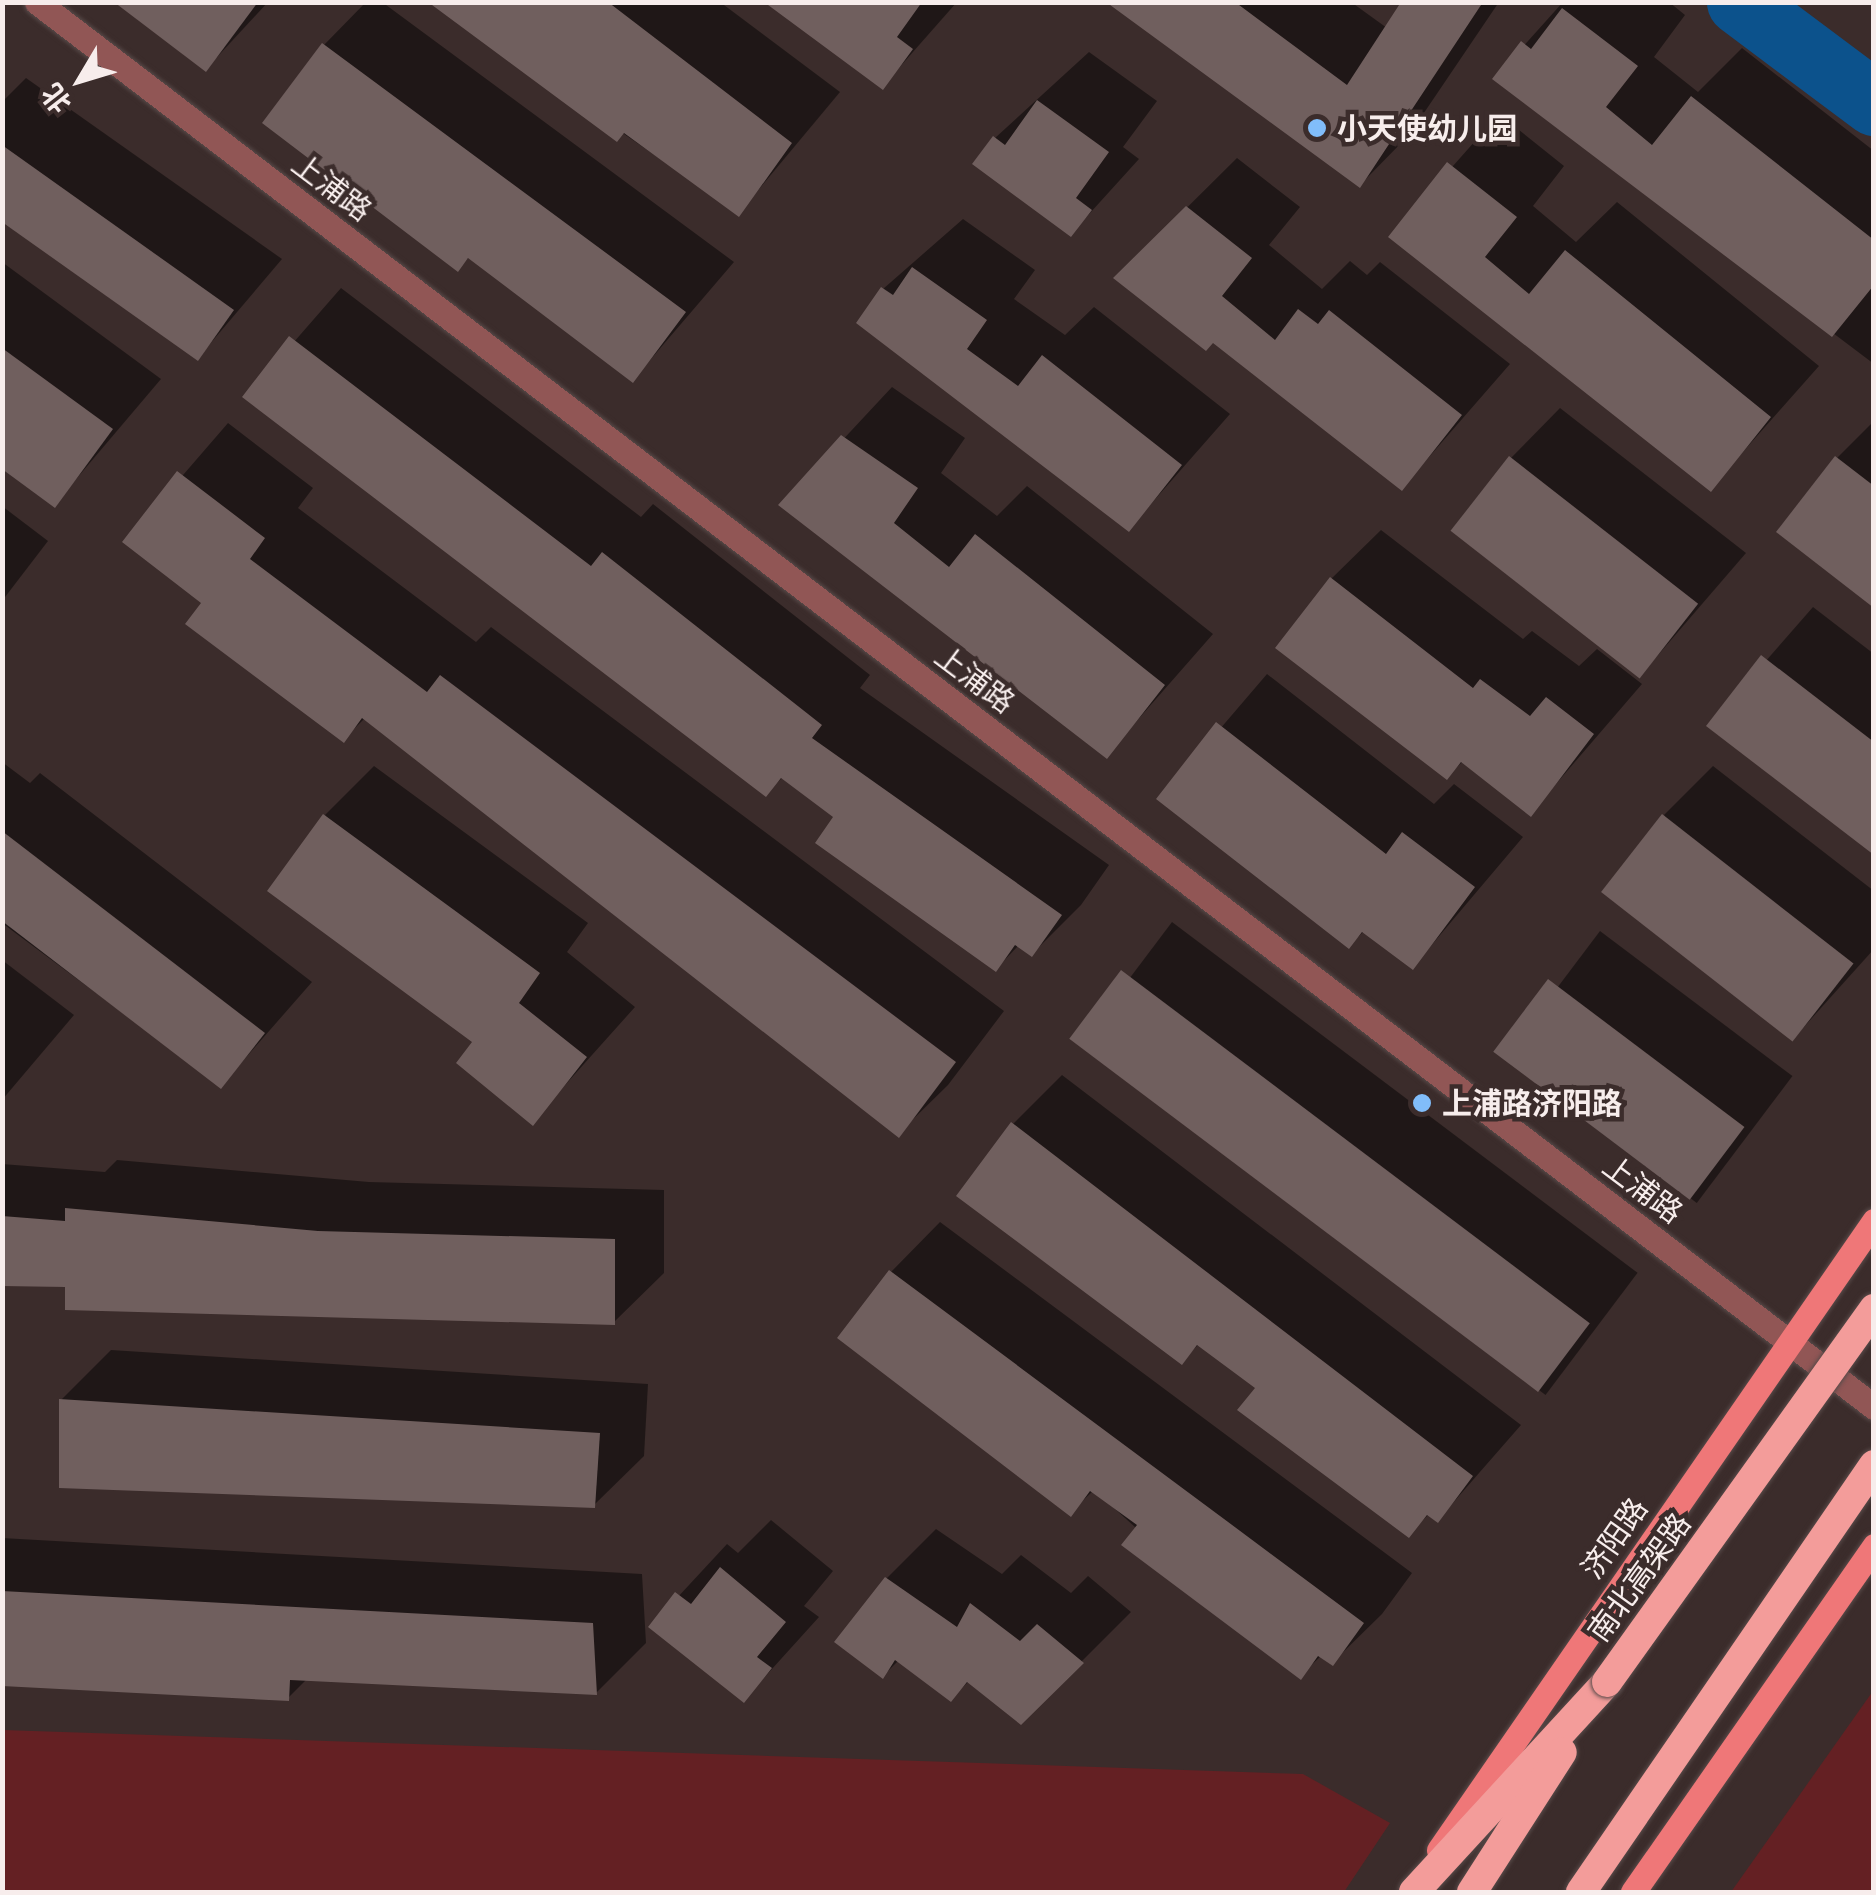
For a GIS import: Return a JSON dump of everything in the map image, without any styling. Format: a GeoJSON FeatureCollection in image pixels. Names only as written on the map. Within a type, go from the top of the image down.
{"type":"FeatureCollection","features":[{"type":"Feature","properties":{"kind":"highway","name":"南北高架路"},"geometry":{"type":"LineString","coordinates":[[1472,1892],[1607,1682],[1874,1308]]}},
{"type":"Feature","properties":{"kind":"highway"},"geometry":{"type":"LineString","coordinates":[[1581,1892],[1595,1878],[1874,1465]]}},
{"type":"Feature","properties":{"kind":"highway"},"geometry":{"type":"LineString","coordinates":[[1412,1892],[1607,1682]]}},
{"type":"Feature","properties":{"kind":"main road","name":"济阳路"},"geometry":{"type":"LineString","coordinates":[[1412,1892],[1874,1221]]}},
{"type":"Feature","properties":{"kind":"main road"},"geometry":{"type":"LineString","coordinates":[[1633,1892],[1874,1546]]}},
{"type":"Feature","properties":{"kind":"street","name":"上浦路"},"geometry":{"type":"LineString","coordinates":[[37,2],[1874,1408]]}},
{"type":"Feature","properties":{"kind":"shaded area"},"geometry":{"type":"Polygon","coordinates":[[[1873,1691],[1873,1892],[1731,1892],[1873,1691]]]}},
{"type":"Feature","properties":{"kind":"shaded area"},"geometry":{"type":"Polygon","coordinates":[[[3,1730],[1303,1774],[1390,1823],[1344,1892],[3,1892],[3,1730]]]}},
{"type":"Feature","properties":{"kind":"building"},"geometry":{"type":"Polygon","coordinates":[[[114,2],[258,2],[206,72],[114,2]]]}},
{"type":"Feature","properties":{"kind":"building"},"geometry":{"type":"Polygon","coordinates":[[[428,2],[608,2],[792,143],[739,217],[624,133],[617,142],[428,2]]]}},
{"type":"Feature","properties":{"kind":"building"},"geometry":{"type":"Polygon","coordinates":[[[764,2],[922,2],[897,37],[913,49],[883,90],[764,2]]]}},
{"type":"Feature","properties":{"kind":"building"},"geometry":{"type":"Polygon","coordinates":[[[1106,2],[1235,2],[1347,85],[1401,2],[1483,2],[1360,188],[1106,2]]]}},
{"type":"Feature","properties":{"kind":"building"},"geometry":{"type":"Polygon","coordinates":[[[1562,8],[1638,66],[1606,107],[1652,145],[1691,96],[1874,240],[1874,285],[1832,337],[1492,79],[1521,41],[1531,49],[1562,8]]]}},
{"type":"Feature","properties":{"kind":"building"},"geometry":{"type":"Polygon","coordinates":[[[322,43],[686,312],[633,383],[468,258],[458,272],[262,123],[322,43]]]}},
{"type":"Feature","properties":{"kind":"building"},"geometry":{"type":"Polygon","coordinates":[[[1037,100],[1109,152],[1076,198],[1092,210],[1071,237],[972,164],[993,136],[1005,145],[1037,100]]]}},
{"type":"Feature","properties":{"kind":"building"},"geometry":{"type":"Polygon","coordinates":[[[2,145],[234,310],[198,361],[2,222],[2,145]]]}},
{"type":"Feature","properties":{"kind":"building"},"geometry":{"type":"Polygon","coordinates":[[[1447,162],[1517,217],[1485,257],[1529,294],[1565,250],[1771,417],[1711,492],[1388,237],[1447,162]]]}},
{"type":"Feature","properties":{"kind":"building"},"geometry":{"type":"Polygon","coordinates":[[[1186,206],[1252,258],[1222,296],[1275,340],[1298,309],[1318,324],[1329,310],[1462,415],[1402,491],[1213,343],[1206,351],[1113,278],[1186,206]]]}},
{"type":"Feature","properties":{"kind":"building"},"geometry":{"type":"Polygon","coordinates":[[[912,267],[987,320],[967,349],[1018,386],[1042,355],[1182,465],[1129,532],[856,323],[881,287],[893,295],[912,267]]]}},
{"type":"Feature","properties":{"kind":"building"},"geometry":{"type":"Polygon","coordinates":[[[289,336],[591,566],[602,552],[822,725],[812,738],[1062,915],[1032,957],[1015,945],[996,972],[815,843],[833,817],[781,778],[766,797],[242,397],[289,336]]]}},
{"type":"Feature","properties":{"kind":"building"},"geometry":{"type":"Polygon","coordinates":[[[2,348],[113,429],[55,508],[2,469],[2,348]]]}},
{"type":"Feature","properties":{"kind":"building"},"geometry":{"type":"Polygon","coordinates":[[[841,435],[918,488],[894,523],[949,567],[975,534],[1165,685],[1107,759],[778,505],[841,435]]]}},
{"type":"Feature","properties":{"kind":"building"},"geometry":{"type":"Polygon","coordinates":[[[1509,456],[1698,604],[1640,679],[1451,531],[1509,456]]]}},
{"type":"Feature","properties":{"kind":"building"},"geometry":{"type":"Polygon","coordinates":[[[1835,456],[1874,486],[1874,608],[1776,532],[1835,456]]]}},
{"type":"Feature","properties":{"kind":"building"},"geometry":{"type":"Polygon","coordinates":[[[177,471],[265,538],[250,559],[427,692],[440,675],[956,1062],[899,1138],[362,718],[344,743],[185,624],[201,603],[122,542],[177,471]]]}},
{"type":"Feature","properties":{"kind":"building"},"geometry":{"type":"Polygon","coordinates":[[[1330,577],[1473,688],[1480,679],[1530,716],[1546,697],[1594,734],[1531,817],[1461,762],[1447,780],[1275,648],[1330,577]]]}},
{"type":"Feature","properties":{"kind":"building"},"geometry":{"type":"Polygon","coordinates":[[[1761,655],[1874,742],[1874,855],[1706,726],[1761,655]]]}},
{"type":"Feature","properties":{"kind":"building"},"geometry":{"type":"Polygon","coordinates":[[[1216,722],[1386,854],[1402,832],[1475,887],[1413,970],[1362,932],[1349,949],[1156,799],[1216,722]]]}},
{"type":"Feature","properties":{"kind":"building"},"geometry":{"type":"Polygon","coordinates":[[[323,814],[540,973],[519,1003],[587,1057],[533,1126],[456,1063],[472,1042],[267,891],[323,814]]]}},
{"type":"Feature","properties":{"kind":"building"},"geometry":{"type":"Polygon","coordinates":[[[1662,814],[1853,964],[1793,1042],[1601,892],[1662,814]]]}},
{"type":"Feature","properties":{"kind":"building"},"geometry":{"type":"Polygon","coordinates":[[[2,831],[265,1033],[221,1089],[2,921],[2,831]]]}},
{"type":"Feature","properties":{"kind":"building"},"geometry":{"type":"Polygon","coordinates":[[[1121,970],[1590,1323],[1538,1392],[1069,1039],[1121,970]]]}},
{"type":"Feature","properties":{"kind":"building"},"geometry":{"type":"Polygon","coordinates":[[[1548,979],[1744,1127],[1690,1200],[1493,1052],[1548,979]]]}},
{"type":"Feature","properties":{"kind":"building"},"geometry":{"type":"Polygon","coordinates":[[[1011,1122],[1473,1476],[1438,1523],[1427,1515],[1409,1538],[1237,1410],[1255,1388],[1197,1345],[1182,1365],[956,1196],[1011,1122]]]}},
{"type":"Feature","properties":{"kind":"building"},"geometry":{"type":"Polygon","coordinates":[[[65,1208],[318,1231],[615,1239],[615,1325],[65,1310],[65,1287],[2,1286],[2,1216],[65,1221],[65,1208]]]}},
{"type":"Feature","properties":{"kind":"building"},"geometry":{"type":"Polygon","coordinates":[[[889,1270],[1364,1623],[1333,1666],[1318,1656],[1301,1680],[1121,1545],[1137,1525],[1090,1491],[1071,1517],[837,1338],[889,1270]]]}},
{"type":"Feature","properties":{"kind":"building"},"geometry":{"type":"Polygon","coordinates":[[[59,1399],[600,1433],[595,1508],[59,1488],[59,1399]]]}},
{"type":"Feature","properties":{"kind":"building"},"geometry":{"type":"Polygon","coordinates":[[[720,1567],[786,1622],[757,1657],[772,1668],[744,1703],[648,1627],[675,1592],[691,1604],[720,1567]]]}},
{"type":"Feature","properties":{"kind":"building"},"geometry":{"type":"Polygon","coordinates":[[[885,1577],[957,1627],[970,1603],[1020,1641],[1037,1624],[1084,1663],[1021,1725],[967,1682],[951,1702],[895,1660],[883,1679],[834,1642],[885,1577]]]}},
{"type":"Feature","properties":{"kind":"building"},"geometry":{"type":"Polygon","coordinates":[[[2,1591],[593,1623],[597,1695],[290,1680],[289,1701],[2,1686],[2,1591]]]}},
{"type":"Feature","properties":{"kind":"waterway"},"geometry":{"type":"LineString","coordinates":[[1739,2],[1874,103]]}},
{"type":"Feature","properties":{"kind":"place","name":"小天使幼儿园"},"geometry":{"type":"Point","coordinates":[1317,128]}},
{"type":"Feature","properties":{"kind":"place","name":"上浦路济阳路"},"geometry":{"type":"Point","coordinates":[1422,1103]}}]}
